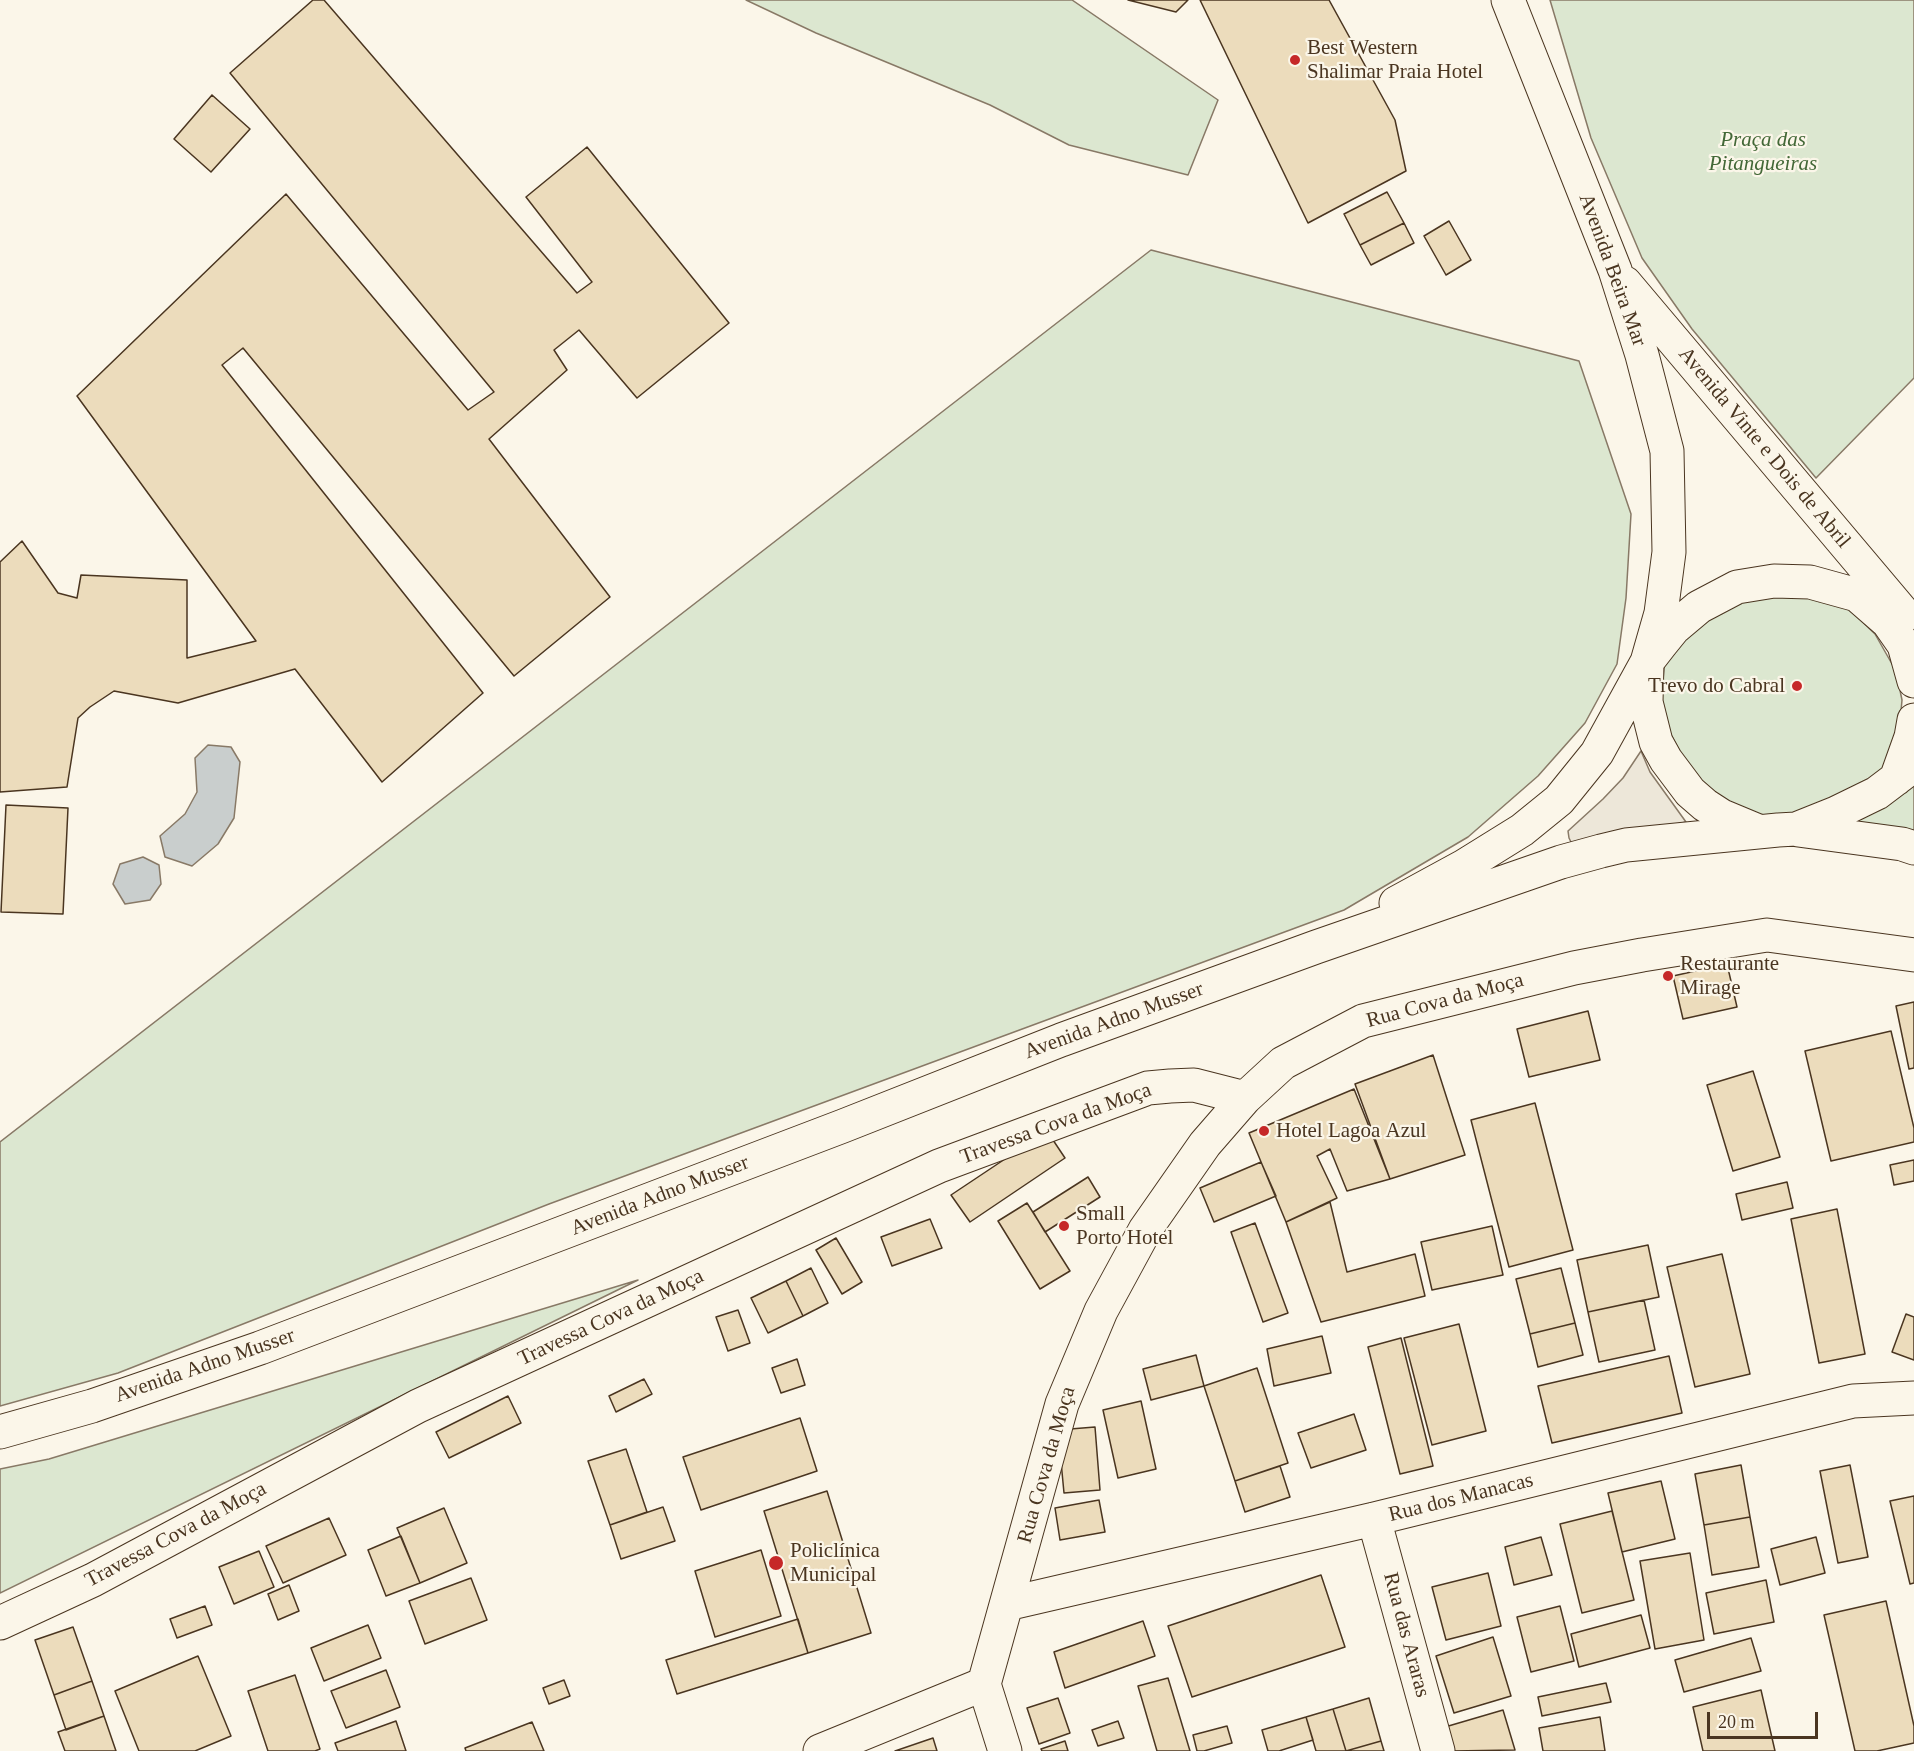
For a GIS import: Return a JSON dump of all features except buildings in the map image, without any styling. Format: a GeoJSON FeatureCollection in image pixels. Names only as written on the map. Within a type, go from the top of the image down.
{"type":"FeatureCollection","features":[{"type":"Feature","properties":{"kind":"main road","name":"Avenida Beira Mar"},"geometry":{"type":"LineString","coordinates":[[1508,0],[1615,270],[1642,355],[1667,451],[1669,552],[1661,613],[1647,662]]}},
{"type":"Feature","properties":{"kind":"main road","name":"Avenida Vinte e Dois de Abril"},"geometry":{"type":"LineString","coordinates":[[1615,270],[1914,625]]}},
{"type":"Feature","properties":{"kind":"main road"},"geometry":{"type":"LineString","coordinates":[[1760,831],[1741,825],[1705,805],[1677,776],[1656,742],[1647,702],[1647,662],[1674,628],[1699,607],[1737,587],[1774,581],[1810,582],[1857,594],[1888,622],[1904,645],[1914,681]]}},
{"type":"Feature","properties":{"kind":"main road","name":"Avenida Adno Musser"},"geometry":{"type":"LineString","coordinates":[[1316,947],[1464,866],[1522,830],[1559,800],[1597,753],[1647,662]]}},
{"type":"Feature","properties":{"kind":"main road"},"geometry":{"type":"LineString","coordinates":[[1796,829],[1877,793],[1905,772],[1914,720]]}},
{"type":"Feature","properties":{"kind":"main road"},"geometry":{"type":"LineString","coordinates":[[1796,829],[1902,844],[1914,848]]}},
{"type":"Feature","properties":{"kind":"main road","name":"Avenida Adno Musser"},"geometry":{"type":"LineString","coordinates":[[0,1432],[92,1406],[260,1348],[843,1126],[1061,1040],[1316,947],[1562,862],[1626,845],[1796,829]]}},
{"type":"Feature","properties":{"kind":"main road","name":"Rua Cova da Moça"},"geometry":{"type":"LineString","coordinates":[[984,1684],[1062,1404],[1101,1311],[1145,1230],[1205,1144],[1245,1098],[1283,1063],[1363,1021],[1574,968],[1767,935],[1914,955]]}},
{"type":"Feature","properties":{"kind":"main road","name":"Travessa Cova da Moça"},"geometry":{"type":"LineString","coordinates":[[0,1623],[93,1580],[418,1406],[939,1166],[1148,1088],[1194,1085],[1245,1098]]}},
{"type":"Feature","properties":{"kind":"main road","name":"Rua dos Manacas"},"geometry":{"type":"LineString","coordinates":[[1007,1604],[1374,1520],[1853,1401],[1914,1398]]}},
{"type":"Feature","properties":{"kind":"main road","name":"Rua das Araras"},"geometry":{"type":"LineString","coordinates":[[1374,1520],[1438,1751]]}},
{"type":"Feature","properties":{"kind":"main road"},"geometry":{"type":"LineString","coordinates":[[820,1751],[984,1684],[1005,1751]]}},
{"type":"Feature","properties":{"kind":"green space"},"geometry":{"type":"Polygon","coordinates":[[[746,0],[1072,0],[1218,100],[1188,175],[1069,145],[990,105],[816,33],[746,0]]]}},
{"type":"Feature","properties":{"kind":"green space","name":"Praça das Pitangueiras"},"geometry":{"type":"Polygon","coordinates":[[[1550,0],[1914,0],[1914,378],[1816,478],[1692,329],[1642,258],[1591,138],[1550,0]]]}},
{"type":"Feature","properties":{"kind":"green space"},"geometry":{"type":"Polygon","coordinates":[[[1151,250],[1579,361],[1631,514],[1626,598],[1617,664],[1585,723],[1538,776],[1468,837],[1344,910],[549,1204],[118,1373],[0,1406],[0,1142],[1151,250]]]}},
{"type":"Feature","properties":{"kind":"green space"},"geometry":{"type":"Polygon","coordinates":[[[1783,583],[1846,606],[1875,634],[1896,671],[1902,700],[1899,733],[1889,765],[1846,809],[1761,821],[1702,794],[1663,719],[1662,690],[1665,659],[1683,627],[1783,583]]]}},
{"type":"Feature","properties":{"kind":"green space"},"geometry":{"type":"Polygon","coordinates":[[[1914,779],[1914,838],[1847,821],[1914,779]]]}},
{"type":"Feature","properties":{"kind":"green space"},"geometry":{"type":"Polygon","coordinates":[[[638,1280],[0,1593],[0,1469],[49,1459],[638,1280]]]}},
{"type":"Feature","properties":{"kind":"shaded area"},"geometry":{"type":"Polygon","coordinates":[[[208,745],[231,747],[240,762],[234,818],[218,844],[192,866],[165,857],[160,836],[185,814],[197,792],[195,758],[208,745]]]}},
{"type":"Feature","properties":{"kind":"shaded area"},"geometry":{"type":"Polygon","coordinates":[[[1641,751],[1650,772],[1686,822],[1573,846],[1568,831],[1623,778],[1641,751]]]}},
{"type":"Feature","properties":{"kind":"shaded area"},"geometry":{"type":"Polygon","coordinates":[[[143,857],[159,865],[161,884],[150,900],[125,904],[113,884],[120,864],[143,857]]]}},
{"type":"Feature","properties":{"kind":"place","name":"Best Western Shalimar Praia Hotel"},"geometry":{"type":"Point","coordinates":[1295,60]}},
{"type":"Feature","properties":{"kind":"place","name":"Trevo do Cabral"},"geometry":{"type":"Point","coordinates":[1797,686]}},
{"type":"Feature","properties":{"kind":"place","name":"Restaurante Mirage"},"geometry":{"type":"Point","coordinates":[1668,976]}},
{"type":"Feature","properties":{"kind":"place","name":"Hotel Lagoa Azul"},"geometry":{"type":"Point","coordinates":[1264,1131]}},
{"type":"Feature","properties":{"kind":"place","name":"Small Porto Hotel"},"geometry":{"type":"Point","coordinates":[1064,1226]}},
{"type":"Feature","properties":{"kind":"place","name":"Policlínica Municipal"},"geometry":{"type":"Point","coordinates":[776,1563]}}]}
